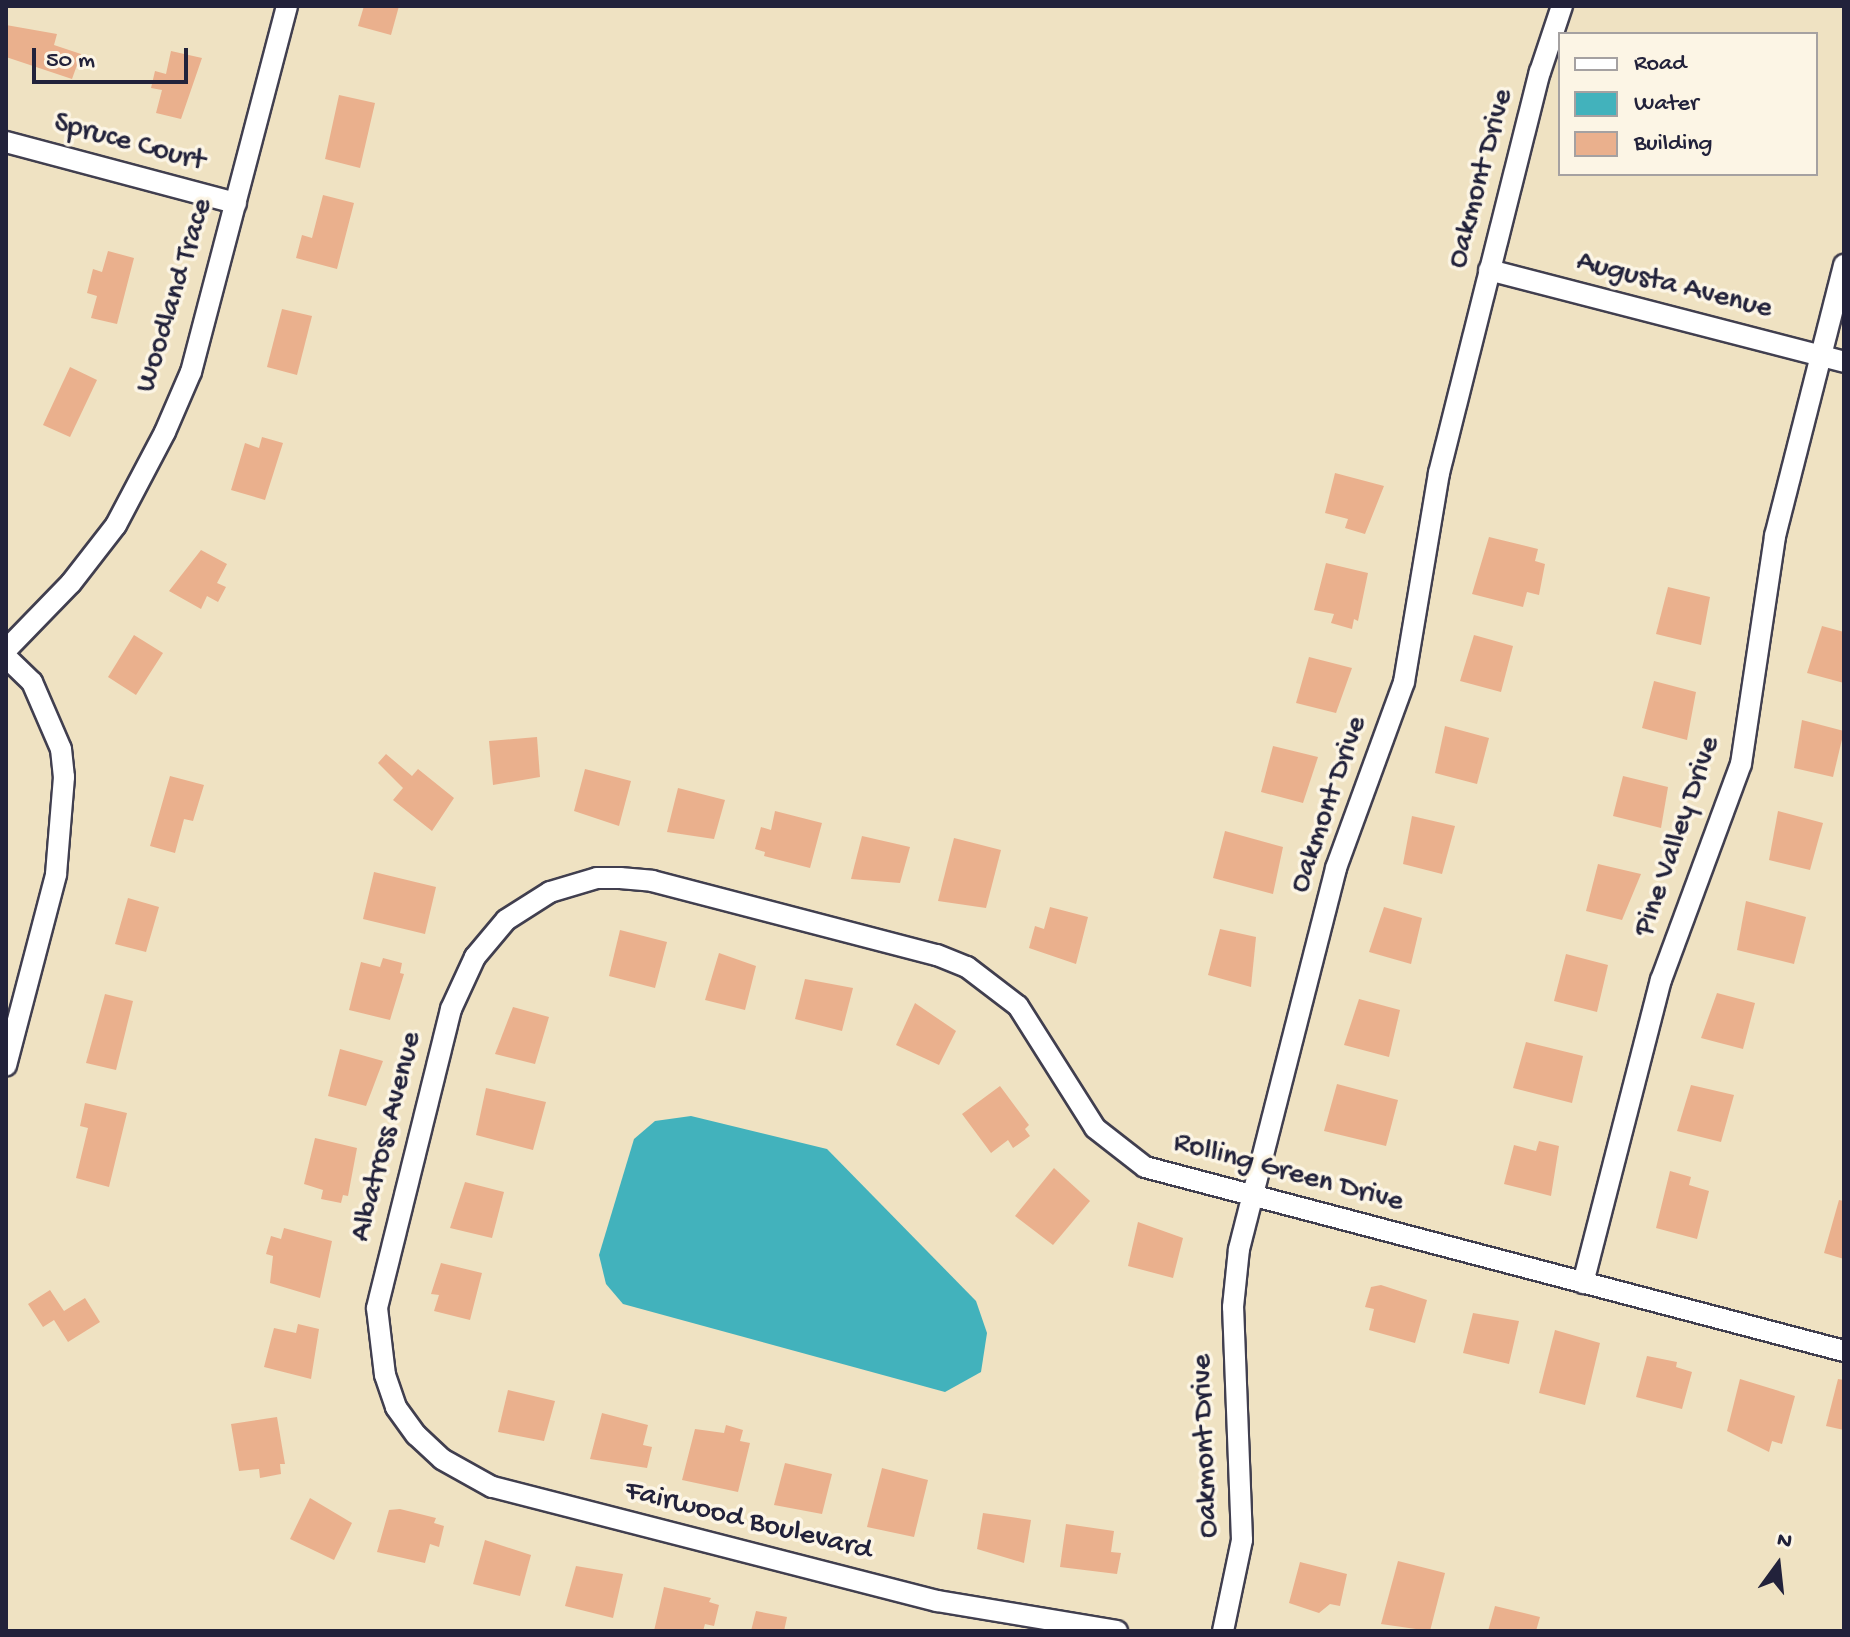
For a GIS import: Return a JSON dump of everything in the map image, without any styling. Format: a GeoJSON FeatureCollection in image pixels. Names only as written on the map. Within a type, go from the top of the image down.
{"type":"FeatureCollection","features":[{"type":"Feature","properties":{"kind":"street","name":"Woodland Trace"},"geometry":{"type":"LineString","coordinates":[[6,650],[71,583],[144,479],[191,372],[287,6]]}},
{"type":"Feature","properties":{"kind":"street","name":"Oakmont Drive"},"geometry":{"type":"LineString","coordinates":[[1223,1631],[1242,1540],[1233,1307],[1251,1197],[1336,868],[1404,682],[1439,473],[1489,270],[1562,6]]}},
{"type":"Feature","properties":{"kind":"street","name":"Spruce Court"},"geometry":{"type":"LineString","coordinates":[[6,142],[236,203]]}},
{"type":"Feature","properties":{"kind":"street","name":"Pine Valley Drive"},"geometry":{"type":"LineString","coordinates":[[1583,1283],[1661,980],[1741,764],[1775,536],[1844,265]]}},
{"type":"Feature","properties":{"kind":"street","name":"Augusta Avenue"},"geometry":{"type":"LineString","coordinates":[[1489,270],[1844,362]]}},
{"type":"Feature","properties":{"kind":"street"},"geometry":{"type":"LineString","coordinates":[[6,657],[32,682],[61,749],[64,777],[56,875],[6,1066]]}},
{"type":"Feature","properties":{"kind":"street","name":"Rolling Green Drive"},"geometry":{"type":"LineString","coordinates":[[525,905],[597,878],[652,881],[967,967],[1018,1006],[1078,1105],[1119,1149],[1174,1177],[1844,1351]]}},
{"type":"Feature","properties":{"kind":"street","name":"Albatross Avenue"},"geometry":{"type":"LineString","coordinates":[[396,1407],[385,1375],[377,1308],[447,1024],[475,957],[489,936],[525,905]]}},
{"type":"Feature","properties":{"kind":"street","name":"Fairwood Boulevard"},"geometry":{"type":"LineString","coordinates":[[396,1407],[442,1459],[492,1487],[937,1601],[1117,1631]]}},
{"type":"Feature","properties":{"kind":"water"},"geometry":{"type":"Polygon","coordinates":[[[691,1116],[827,1149],[976,1301],[987,1333],[981,1372],[945,1392],[623,1304],[606,1284],[599,1255],[634,1139],[655,1121],[691,1116]]]}},
{"type":"Feature","properties":{"kind":"building"},"geometry":{"type":"Polygon","coordinates":[[[364,6],[399,6],[391,35],[358,26],[364,6]]]}},
{"type":"Feature","properties":{"kind":"building"},"geometry":{"type":"Polygon","coordinates":[[[6,25],[57,34],[54,45],[81,54],[72,79],[6,57],[6,25]]]}},
{"type":"Feature","properties":{"kind":"building"},"geometry":{"type":"Polygon","coordinates":[[[171,51],[202,58],[181,119],[156,113],[162,90],[151,88],[155,71],[166,74],[171,51]]]}},
{"type":"Feature","properties":{"kind":"building"},"geometry":{"type":"Polygon","coordinates":[[[339,95],[375,103],[360,168],[325,159],[339,95]]]}},
{"type":"Feature","properties":{"kind":"building"},"geometry":{"type":"Polygon","coordinates":[[[323,195],[354,203],[337,269],[296,258],[302,235],[312,238],[323,195]]]}},
{"type":"Feature","properties":{"kind":"building"},"geometry":{"type":"Polygon","coordinates":[[[108,251],[134,258],[117,324],[91,318],[97,296],[87,293],[93,269],[102,272],[108,251]]]}},
{"type":"Feature","properties":{"kind":"building"},"geometry":{"type":"Polygon","coordinates":[[[282,309],[312,316],[297,375],[267,367],[282,309]]]}},
{"type":"Feature","properties":{"kind":"building"},"geometry":{"type":"Polygon","coordinates":[[[70,367],[97,380],[70,437],[43,425],[70,367]]]}},
{"type":"Feature","properties":{"kind":"building"},"geometry":{"type":"Polygon","coordinates":[[[262,437],[283,443],[265,500],[231,490],[245,443],[259,448],[262,437]]]}},
{"type":"Feature","properties":{"kind":"building"},"geometry":{"type":"Polygon","coordinates":[[[1335,473],[1384,486],[1365,534],[1345,528],[1348,519],[1325,513],[1335,473]]]}},
{"type":"Feature","properties":{"kind":"building"},"geometry":{"type":"Polygon","coordinates":[[[1489,537],[1538,549],[1535,561],[1545,564],[1539,595],[1527,592],[1523,607],[1472,594],[1489,537]]]}},
{"type":"Feature","properties":{"kind":"building"},"geometry":{"type":"Polygon","coordinates":[[[201,550],[227,564],[217,583],[226,587],[218,602],[207,596],[201,609],[169,591],[201,550]]]}},
{"type":"Feature","properties":{"kind":"building"},"geometry":{"type":"Polygon","coordinates":[[[1326,563],[1368,573],[1358,621],[1354,619],[1352,629],[1331,623],[1334,614],[1314,610],[1326,563]]]}},
{"type":"Feature","properties":{"kind":"building"},"geometry":{"type":"Polygon","coordinates":[[[1668,587],[1710,597],[1701,645],[1656,634],[1668,587]]]}},
{"type":"Feature","properties":{"kind":"building"},"geometry":{"type":"Polygon","coordinates":[[[1822,626],[1844,632],[1844,683],[1807,673],[1822,626]]]}},
{"type":"Feature","properties":{"kind":"building"},"geometry":{"type":"Polygon","coordinates":[[[134,635],[163,653],[136,695],[108,677],[134,635]]]}},
{"type":"Feature","properties":{"kind":"building"},"geometry":{"type":"Polygon","coordinates":[[[1474,635],[1513,646],[1501,692],[1460,681],[1474,635]]]}},
{"type":"Feature","properties":{"kind":"building"},"geometry":{"type":"Polygon","coordinates":[[[1309,657],[1352,668],[1336,713],[1296,703],[1309,657]]]}},
{"type":"Feature","properties":{"kind":"building"},"geometry":{"type":"Polygon","coordinates":[[[1654,681],[1696,692],[1687,740],[1642,728],[1654,681]]]}},
{"type":"Feature","properties":{"kind":"building"},"geometry":{"type":"Polygon","coordinates":[[[1802,720],[1844,731],[1833,777],[1794,768],[1802,720]]]}},
{"type":"Feature","properties":{"kind":"building"},"geometry":{"type":"Polygon","coordinates":[[[1445,726],[1489,738],[1477,784],[1435,773],[1445,726]]]}},
{"type":"Feature","properties":{"kind":"building"},"geometry":{"type":"Polygon","coordinates":[[[537,737],[540,777],[493,785],[489,741],[537,737]]]}},
{"type":"Feature","properties":{"kind":"building"},"geometry":{"type":"Polygon","coordinates":[[[1273,746],[1318,757],[1303,803],[1261,792],[1273,746]]]}},
{"type":"Feature","properties":{"kind":"building"},"geometry":{"type":"Polygon","coordinates":[[[386,754],[412,776],[418,769],[454,798],[432,831],[393,800],[403,788],[378,763],[386,754]]]}},
{"type":"Feature","properties":{"kind":"building"},"geometry":{"type":"Polygon","coordinates":[[[585,769],[631,781],[619,826],[574,811],[585,769]]]}},
{"type":"Feature","properties":{"kind":"building"},"geometry":{"type":"Polygon","coordinates":[[[170,776],[204,785],[193,821],[184,819],[175,853],[150,846],[170,776]]]}},
{"type":"Feature","properties":{"kind":"building"},"geometry":{"type":"Polygon","coordinates":[[[1623,776],[1668,787],[1661,828],[1613,816],[1623,776]]]}},
{"type":"Feature","properties":{"kind":"building"},"geometry":{"type":"Polygon","coordinates":[[[678,788],[725,800],[714,839],[667,832],[678,788]]]}},
{"type":"Feature","properties":{"kind":"building"},"geometry":{"type":"Polygon","coordinates":[[[775,811],[822,823],[810,868],[764,856],[765,852],[755,849],[761,827],[771,830],[775,811]]]}},
{"type":"Feature","properties":{"kind":"building"},"geometry":{"type":"Polygon","coordinates":[[[1778,811],[1823,823],[1810,870],[1769,860],[1778,811]]]}},
{"type":"Feature","properties":{"kind":"building"},"geometry":{"type":"Polygon","coordinates":[[[1412,816],[1455,826],[1442,874],[1403,864],[1412,816]]]}},
{"type":"Feature","properties":{"kind":"building"},"geometry":{"type":"Polygon","coordinates":[[[1225,831],[1283,847],[1273,894],[1213,878],[1225,831]]]}},
{"type":"Feature","properties":{"kind":"building"},"geometry":{"type":"Polygon","coordinates":[[[862,836],[910,847],[900,883],[851,879],[862,836]]]}},
{"type":"Feature","properties":{"kind":"building"},"geometry":{"type":"Polygon","coordinates":[[[954,838],[1001,850],[986,908],[938,901],[954,838]]]}},
{"type":"Feature","properties":{"kind":"building"},"geometry":{"type":"Polygon","coordinates":[[[1598,864],[1641,874],[1622,920],[1586,911],[1598,864]]]}},
{"type":"Feature","properties":{"kind":"building"},"geometry":{"type":"Polygon","coordinates":[[[374,872],[436,887],[425,934],[363,919],[374,872]]]}},
{"type":"Feature","properties":{"kind":"building"},"geometry":{"type":"Polygon","coordinates":[[[128,898],[159,907],[146,952],[115,944],[128,898]]]}},
{"type":"Feature","properties":{"kind":"building"},"geometry":{"type":"Polygon","coordinates":[[[1746,901],[1806,917],[1794,964],[1737,950],[1746,901]]]}},
{"type":"Feature","properties":{"kind":"building"},"geometry":{"type":"Polygon","coordinates":[[[1050,907],[1088,917],[1076,964],[1029,948],[1035,926],[1044,929],[1050,907]]]}},
{"type":"Feature","properties":{"kind":"building"},"geometry":{"type":"Polygon","coordinates":[[[1384,907],[1422,918],[1411,964],[1369,952],[1384,907]]]}},
{"type":"Feature","properties":{"kind":"building"},"geometry":{"type":"Polygon","coordinates":[[[1220,929],[1256,937],[1251,987],[1208,975],[1220,929]]]}},
{"type":"Feature","properties":{"kind":"building"},"geometry":{"type":"Polygon","coordinates":[[[620,930],[667,942],[655,988],[609,976],[620,930]]]}},
{"type":"Feature","properties":{"kind":"building"},"geometry":{"type":"Polygon","coordinates":[[[719,953],[756,966],[745,1010],[705,1000],[719,953]]]}},
{"type":"Feature","properties":{"kind":"building"},"geometry":{"type":"Polygon","coordinates":[[[1566,954],[1608,965],[1597,1012],[1554,1001],[1566,954]]]}},
{"type":"Feature","properties":{"kind":"building"},"geometry":{"type":"Polygon","coordinates":[[[383,958],[402,963],[400,973],[404,974],[390,1020],[349,1010],[361,962],[380,967],[383,958]]]}},
{"type":"Feature","properties":{"kind":"building"},"geometry":{"type":"Polygon","coordinates":[[[805,979],[853,988],[842,1031],[795,1019],[805,979]]]}},
{"type":"Feature","properties":{"kind":"building"},"geometry":{"type":"Polygon","coordinates":[[[1717,993],[1755,1003],[1743,1049],[1701,1038],[1717,993]]]}},
{"type":"Feature","properties":{"kind":"building"},"geometry":{"type":"Polygon","coordinates":[[[105,994],[133,1001],[116,1070],[86,1063],[105,994]]]}},
{"type":"Feature","properties":{"kind":"building"},"geometry":{"type":"Polygon","coordinates":[[[1359,999],[1400,1010],[1389,1057],[1344,1045],[1359,999]]]}},
{"type":"Feature","properties":{"kind":"building"},"geometry":{"type":"Polygon","coordinates":[[[915,1003],[956,1031],[939,1065],[896,1045],[915,1003]]]}},
{"type":"Feature","properties":{"kind":"building"},"geometry":{"type":"Polygon","coordinates":[[[513,1007],[549,1017],[535,1064],[495,1054],[513,1007]]]}},
{"type":"Feature","properties":{"kind":"building"},"geometry":{"type":"Polygon","coordinates":[[[1526,1042],[1583,1056],[1572,1103],[1513,1088],[1526,1042]]]}},
{"type":"Feature","properties":{"kind":"building"},"geometry":{"type":"Polygon","coordinates":[[[340,1049],[383,1061],[366,1106],[328,1096],[340,1049]]]}},
{"type":"Feature","properties":{"kind":"building"},"geometry":{"type":"Polygon","coordinates":[[[1337,1084],[1398,1100],[1386,1146],[1324,1131],[1337,1084]]]}},
{"type":"Feature","properties":{"kind":"building"},"geometry":{"type":"Polygon","coordinates":[[[1691,1085],[1734,1095],[1721,1142],[1677,1131],[1691,1085]]]}},
{"type":"Feature","properties":{"kind":"building"},"geometry":{"type":"Polygon","coordinates":[[[1000,1086],[1029,1125],[1025,1129],[1030,1136],[1013,1148],[1008,1140],[991,1153],[962,1114],[1000,1086]]]}},
{"type":"Feature","properties":{"kind":"building"},"geometry":{"type":"Polygon","coordinates":[[[486,1088],[546,1102],[533,1150],[476,1135],[486,1088]]]}},
{"type":"Feature","properties":{"kind":"building"},"geometry":{"type":"Polygon","coordinates":[[[85,1103],[127,1113],[109,1187],[76,1178],[88,1128],[80,1126],[85,1103]]]}},
{"type":"Feature","properties":{"kind":"building"},"geometry":{"type":"Polygon","coordinates":[[[315,1138],[357,1148],[348,1196],[343,1195],[341,1203],[321,1199],[323,1190],[304,1184],[315,1138]]]}},
{"type":"Feature","properties":{"kind":"building"},"geometry":{"type":"Polygon","coordinates":[[[1539,1141],[1559,1146],[1551,1196],[1504,1184],[1514,1145],[1536,1151],[1539,1141]]]}},
{"type":"Feature","properties":{"kind":"building"},"geometry":{"type":"Polygon","coordinates":[[[1054,1168],[1090,1201],[1053,1245],[1015,1216],[1054,1168]]]}},
{"type":"Feature","properties":{"kind":"building"},"geometry":{"type":"Polygon","coordinates":[[[1670,1171],[1691,1177],[1689,1185],[1709,1191],[1697,1239],[1656,1228],[1670,1171]]]}},
{"type":"Feature","properties":{"kind":"building"},"geometry":{"type":"Polygon","coordinates":[[[465,1182],[504,1192],[492,1238],[450,1228],[465,1182]]]}},
{"type":"Feature","properties":{"kind":"building"},"geometry":{"type":"Polygon","coordinates":[[[1839,1200],[1844,1201],[1844,1259],[1824,1253],[1839,1200]]]}},
{"type":"Feature","properties":{"kind":"building"},"geometry":{"type":"Polygon","coordinates":[[[1138,1222],[1183,1238],[1173,1278],[1128,1266],[1138,1222]]]}},
{"type":"Feature","properties":{"kind":"building"},"geometry":{"type":"Polygon","coordinates":[[[284,1228],[332,1241],[320,1298],[270,1283],[273,1256],[266,1254],[271,1236],[281,1239],[284,1228]]]}},
{"type":"Feature","properties":{"kind":"building"},"geometry":{"type":"Polygon","coordinates":[[[441,1263],[482,1273],[470,1320],[434,1311],[439,1295],[431,1294],[441,1263]]]}},
{"type":"Feature","properties":{"kind":"building"},"geometry":{"type":"Polygon","coordinates":[[[1381,1285],[1427,1300],[1415,1343],[1369,1330],[1374,1309],[1365,1307],[1371,1287],[1381,1285]]]}},
{"type":"Feature","properties":{"kind":"building"},"geometry":{"type":"Polygon","coordinates":[[[50,1290],[64,1311],[85,1298],[100,1322],[68,1342],[54,1320],[43,1327],[28,1304],[50,1290]]]}},
{"type":"Feature","properties":{"kind":"building"},"geometry":{"type":"Polygon","coordinates":[[[1473,1313],[1519,1321],[1509,1364],[1463,1353],[1473,1313]]]}},
{"type":"Feature","properties":{"kind":"building"},"geometry":{"type":"Polygon","coordinates":[[[298,1324],[319,1329],[311,1379],[264,1367],[274,1328],[296,1333],[298,1324]]]}},
{"type":"Feature","properties":{"kind":"building"},"geometry":{"type":"Polygon","coordinates":[[[1555,1330],[1600,1343],[1585,1405],[1539,1393],[1555,1330]]]}},
{"type":"Feature","properties":{"kind":"building"},"geometry":{"type":"Polygon","coordinates":[[[1647,1356],[1677,1362],[1676,1367],[1692,1372],[1682,1409],[1636,1397],[1647,1356]]]}},
{"type":"Feature","properties":{"kind":"building"},"geometry":{"type":"Polygon","coordinates":[[[1740,1379],[1795,1396],[1782,1444],[1772,1441],[1769,1452],[1727,1431],[1740,1379]]]}},
{"type":"Feature","properties":{"kind":"building"},"geometry":{"type":"Polygon","coordinates":[[[1838,1379],[1844,1380],[1844,1430],[1826,1426],[1838,1379]]]}},
{"type":"Feature","properties":{"kind":"building"},"geometry":{"type":"Polygon","coordinates":[[[508,1390],[555,1401],[544,1441],[498,1432],[508,1390]]]}},
{"type":"Feature","properties":{"kind":"building"},"geometry":{"type":"Polygon","coordinates":[[[602,1413],[648,1425],[643,1445],[652,1447],[647,1468],[590,1459],[602,1413]]]}},
{"type":"Feature","properties":{"kind":"building"},"geometry":{"type":"Polygon","coordinates":[[[277,1417],[285,1464],[280,1464],[281,1474],[260,1478],[259,1469],[239,1471],[231,1424],[277,1417]]]}},
{"type":"Feature","properties":{"kind":"building"},"geometry":{"type":"Polygon","coordinates":[[[726,1425],[743,1430],[740,1441],[750,1443],[738,1492],[682,1480],[695,1429],[724,1433],[726,1425]]]}},
{"type":"Feature","properties":{"kind":"building"},"geometry":{"type":"Polygon","coordinates":[[[785,1463],[832,1474],[822,1514],[774,1505],[785,1463]]]}},
{"type":"Feature","properties":{"kind":"building"},"geometry":{"type":"Polygon","coordinates":[[[882,1468],[928,1480],[914,1537],[867,1527],[882,1468]]]}},
{"type":"Feature","properties":{"kind":"building"},"geometry":{"type":"Polygon","coordinates":[[[310,1498],[352,1523],[334,1560],[290,1539],[310,1498]]]}},
{"type":"Feature","properties":{"kind":"building"},"geometry":{"type":"Polygon","coordinates":[[[400,1509],[436,1518],[434,1523],[444,1526],[439,1547],[430,1544],[425,1563],[377,1552],[389,1510],[400,1509]]]}},
{"type":"Feature","properties":{"kind":"building"},"geometry":{"type":"Polygon","coordinates":[[[983,1513],[1031,1520],[1024,1563],[977,1549],[983,1513]]]}},
{"type":"Feature","properties":{"kind":"building"},"geometry":{"type":"Polygon","coordinates":[[[1066,1524],[1114,1531],[1111,1552],[1121,1553],[1117,1574],[1060,1567],[1066,1524]]]}},
{"type":"Feature","properties":{"kind":"building"},"geometry":{"type":"Polygon","coordinates":[[[485,1540],[531,1555],[520,1596],[473,1584],[485,1540]]]}},
{"type":"Feature","properties":{"kind":"building"},"geometry":{"type":"Polygon","coordinates":[[[1398,1561],[1445,1573],[1430,1631],[1381,1624],[1398,1561]]]}},
{"type":"Feature","properties":{"kind":"building"},"geometry":{"type":"Polygon","coordinates":[[[1300,1562],[1347,1574],[1340,1606],[1330,1604],[1319,1613],[1289,1603],[1300,1562]]]}},
{"type":"Feature","properties":{"kind":"building"},"geometry":{"type":"Polygon","coordinates":[[[576,1566],[623,1574],[613,1618],[565,1606],[576,1566]]]}},
{"type":"Feature","properties":{"kind":"building"},"geometry":{"type":"Polygon","coordinates":[[[664,1587],[711,1598],[709,1602],[719,1605],[714,1626],[705,1624],[703,1631],[654,1631],[664,1587]]]}},
{"type":"Feature","properties":{"kind":"building"},"geometry":{"type":"Polygon","coordinates":[[[1495,1606],[1540,1617],[1536,1631],[1488,1631],[1495,1606]]]}},
{"type":"Feature","properties":{"kind":"building"},"geometry":{"type":"Polygon","coordinates":[[[756,1611],[787,1617],[784,1631],[751,1631],[756,1611]]]}}]}
